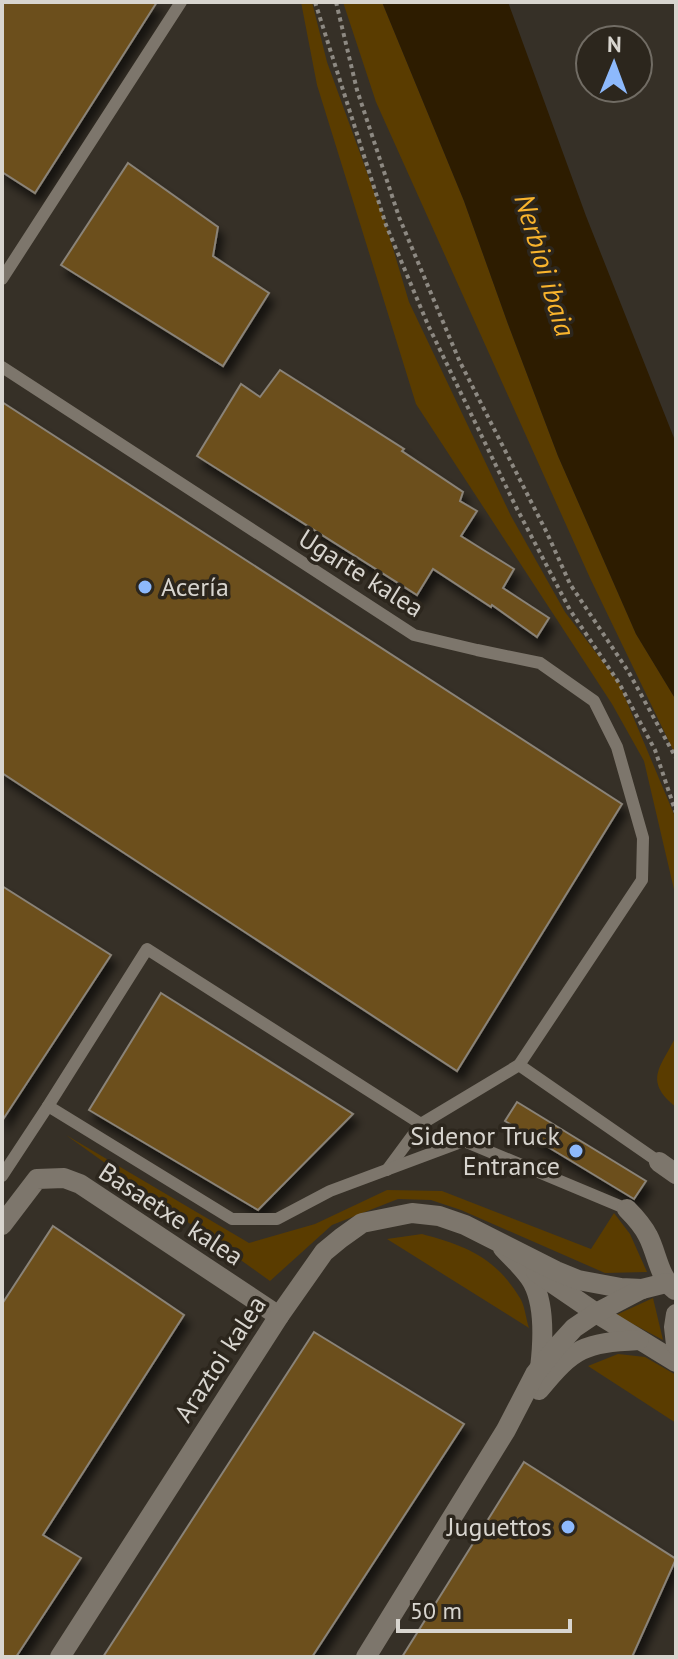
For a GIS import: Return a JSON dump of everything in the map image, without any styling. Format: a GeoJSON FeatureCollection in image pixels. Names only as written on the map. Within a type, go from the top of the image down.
{"type":"FeatureCollection","features":[{"type":"Feature","properties":{"kind":"street","name":"Basaetxe kalea"},"geometry":{"type":"LineString","coordinates":[[2,1225],[37,1179],[64,1178],[80,1184],[279,1316]]}},
{"type":"Feature","properties":{"kind":"street"},"geometry":{"type":"LineString","coordinates":[[498,1242],[578,1280],[642,1289],[671,1287],[647,1232],[627,1209]]}},
{"type":"Feature","properties":{"kind":"street","name":"Araztoi kalea"},"geometry":{"type":"LineString","coordinates":[[60,1657],[279,1316],[324,1252],[362,1223],[412,1213],[439,1216],[498,1242]]}},
{"type":"Feature","properties":{"kind":"street"},"geometry":{"type":"LineString","coordinates":[[498,1242],[547,1280],[676,1362]]}},
{"type":"Feature","properties":{"kind":"street"},"geometry":{"type":"LineString","coordinates":[[498,1242],[533,1282],[541,1317],[540,1368]]}},
{"type":"Feature","properties":{"kind":"street"},"geometry":{"type":"LineString","coordinates":[[366,1657],[506,1430],[540,1368],[574,1328],[642,1289]]}},
{"type":"Feature","properties":{"kind":"street"},"geometry":{"type":"LineString","coordinates":[[676,1314],[676,1345]]}},
{"type":"Feature","properties":{"kind":"street"},"geometry":{"type":"LineString","coordinates":[[506,1430],[574,1353],[600,1343],[639,1340]]}},
{"type":"Feature","properties":{"kind":"lane"},"geometry":{"type":"LineString","coordinates":[[2,279],[181,2]]}},
{"type":"Feature","properties":{"kind":"lane","name":"Ugarte kalea"},"geometry":{"type":"LineString","coordinates":[[2,367],[414,635],[540,663],[594,701],[617,747],[643,838],[642,880],[519,1065],[421,1124],[387,1170]]}},
{"type":"Feature","properties":{"kind":"lane"},"geometry":{"type":"LineString","coordinates":[[2,1176],[147,949],[421,1124]]}},
{"type":"Feature","properties":{"kind":"lane"},"geometry":{"type":"LineString","coordinates":[[519,1065],[668,1168]]}},
{"type":"Feature","properties":{"kind":"lane"},"geometry":{"type":"LineString","coordinates":[[48,1106],[232,1219],[277,1219],[330,1191],[464,1141],[627,1209]]}},
{"type":"Feature","properties":{"kind":"path"},"geometry":{"type":"LineString","coordinates":[[315,2],[386,225],[428,325],[570,610],[619,683],[655,750],[676,813]]}},
{"type":"Feature","properties":{"kind":"path"},"geometry":{"type":"LineString","coordinates":[[336,2],[357,90],[399,217],[459,360],[570,584],[628,671],[676,758]]}},
{"type":"Feature","properties":{"kind":"shaded area"},"geometry":{"type":"Polygon","coordinates":[[[301,2],[312,2],[327,62],[386,225],[409,302],[511,516],[565,612],[619,683],[676,819],[676,898],[644,761],[612,704],[416,404],[317,85],[301,2]]]}},
{"type":"Feature","properties":{"kind":"shaded area"},"geometry":{"type":"Polygon","coordinates":[[[343,2],[382,2],[464,201],[558,456],[636,634],[676,700],[676,756],[590,578],[376,102],[343,2]]]}},
{"type":"Feature","properties":{"kind":"shaded area"},"geometry":{"type":"Polygon","coordinates":[[[676,1036],[676,1107],[657,1081],[661,1065],[676,1036]]]}},
{"type":"Feature","properties":{"kind":"shaded area"},"geometry":{"type":"Polygon","coordinates":[[[66,1135],[249,1243],[315,1224],[387,1190],[442,1191],[591,1249],[614,1213],[630,1234],[647,1272],[605,1273],[461,1210],[431,1200],[398,1199],[332,1225],[270,1281],[66,1135]]]}},
{"type":"Feature","properties":{"kind":"shaded area"},"geometry":{"type":"Polygon","coordinates":[[[422,1234],[452,1243],[490,1263],[520,1298],[529,1328],[387,1239],[422,1234]]]}},
{"type":"Feature","properties":{"kind":"shaded area"},"geometry":{"type":"Polygon","coordinates":[[[653,1298],[663,1340],[616,1315],[653,1298]]]}},
{"type":"Feature","properties":{"kind":"shaded area"},"geometry":{"type":"Polygon","coordinates":[[[618,1354],[645,1357],[676,1375],[676,1423],[588,1366],[618,1354]]]}},
{"type":"Feature","properties":{"kind":"water","name":"Nerbioi ibaia"},"geometry":{"type":"Polygon","coordinates":[[[382,2],[508,2],[586,216],[676,443],[676,700],[636,634],[558,456],[464,201],[382,2]]]}},
{"type":"Feature","properties":{"kind":"building"},"geometry":{"type":"Polygon","coordinates":[[[2,2],[157,2],[35,193],[2,172],[2,2]]]}},
{"type":"Feature","properties":{"kind":"building"},"geometry":{"type":"Polygon","coordinates":[[[128,163],[218,227],[213,256],[269,293],[223,366],[61,265],[128,163]]]}},
{"type":"Feature","properties":{"kind":"building"},"geometry":{"type":"Polygon","coordinates":[[[280,370],[404,449],[402,451],[463,492],[460,501],[477,511],[461,536],[514,569],[503,588],[549,618],[537,637],[433,569],[417,595],[197,456],[241,384],[260,397],[280,370]]]}},
{"type":"Feature","properties":{"kind":"building","name":"Acería"},"geometry":{"type":"Polygon","coordinates":[[[2,402],[622,804],[457,1071],[2,773],[2,402]]]}},
{"type":"Feature","properties":{"kind":"building"},"geometry":{"type":"Polygon","coordinates":[[[2,886],[111,955],[2,1121],[2,886]]]}},
{"type":"Feature","properties":{"kind":"building"},"geometry":{"type":"Polygon","coordinates":[[[161,993],[353,1114],[258,1210],[89,1110],[161,993]]]}},
{"type":"Feature","properties":{"kind":"building","name":"Sidenor Truck Entrance"},"geometry":{"type":"Polygon","coordinates":[[[517,1102],[646,1181],[634,1199],[505,1121],[517,1102]]]}},
{"type":"Feature","properties":{"kind":"building"},"geometry":{"type":"Polygon","coordinates":[[[53,1226],[184,1315],[43,1535],[81,1558],[16,1657],[2,1657],[2,1304],[53,1226]]]}},
{"type":"Feature","properties":{"kind":"building"},"geometry":{"type":"Polygon","coordinates":[[[314,1332],[464,1424],[312,1657],[103,1657],[314,1332]]]}},
{"type":"Feature","properties":{"kind":"building"},"geometry":{"type":"Polygon","coordinates":[[[524,1462],[676,1559],[632,1657],[402,1657],[524,1462]]]}},
{"type":"Feature","properties":{"kind":"place","name":"Acería"},"geometry":{"type":"Point","coordinates":[145,587]}},
{"type":"Feature","properties":{"kind":"place","name":"Sidenor Truck Entrance"},"geometry":{"type":"Point","coordinates":[576,1151]}},
{"type":"Feature","properties":{"kind":"place","name":"Juguettos"},"geometry":{"type":"Point","coordinates":[568,1527]}}]}
